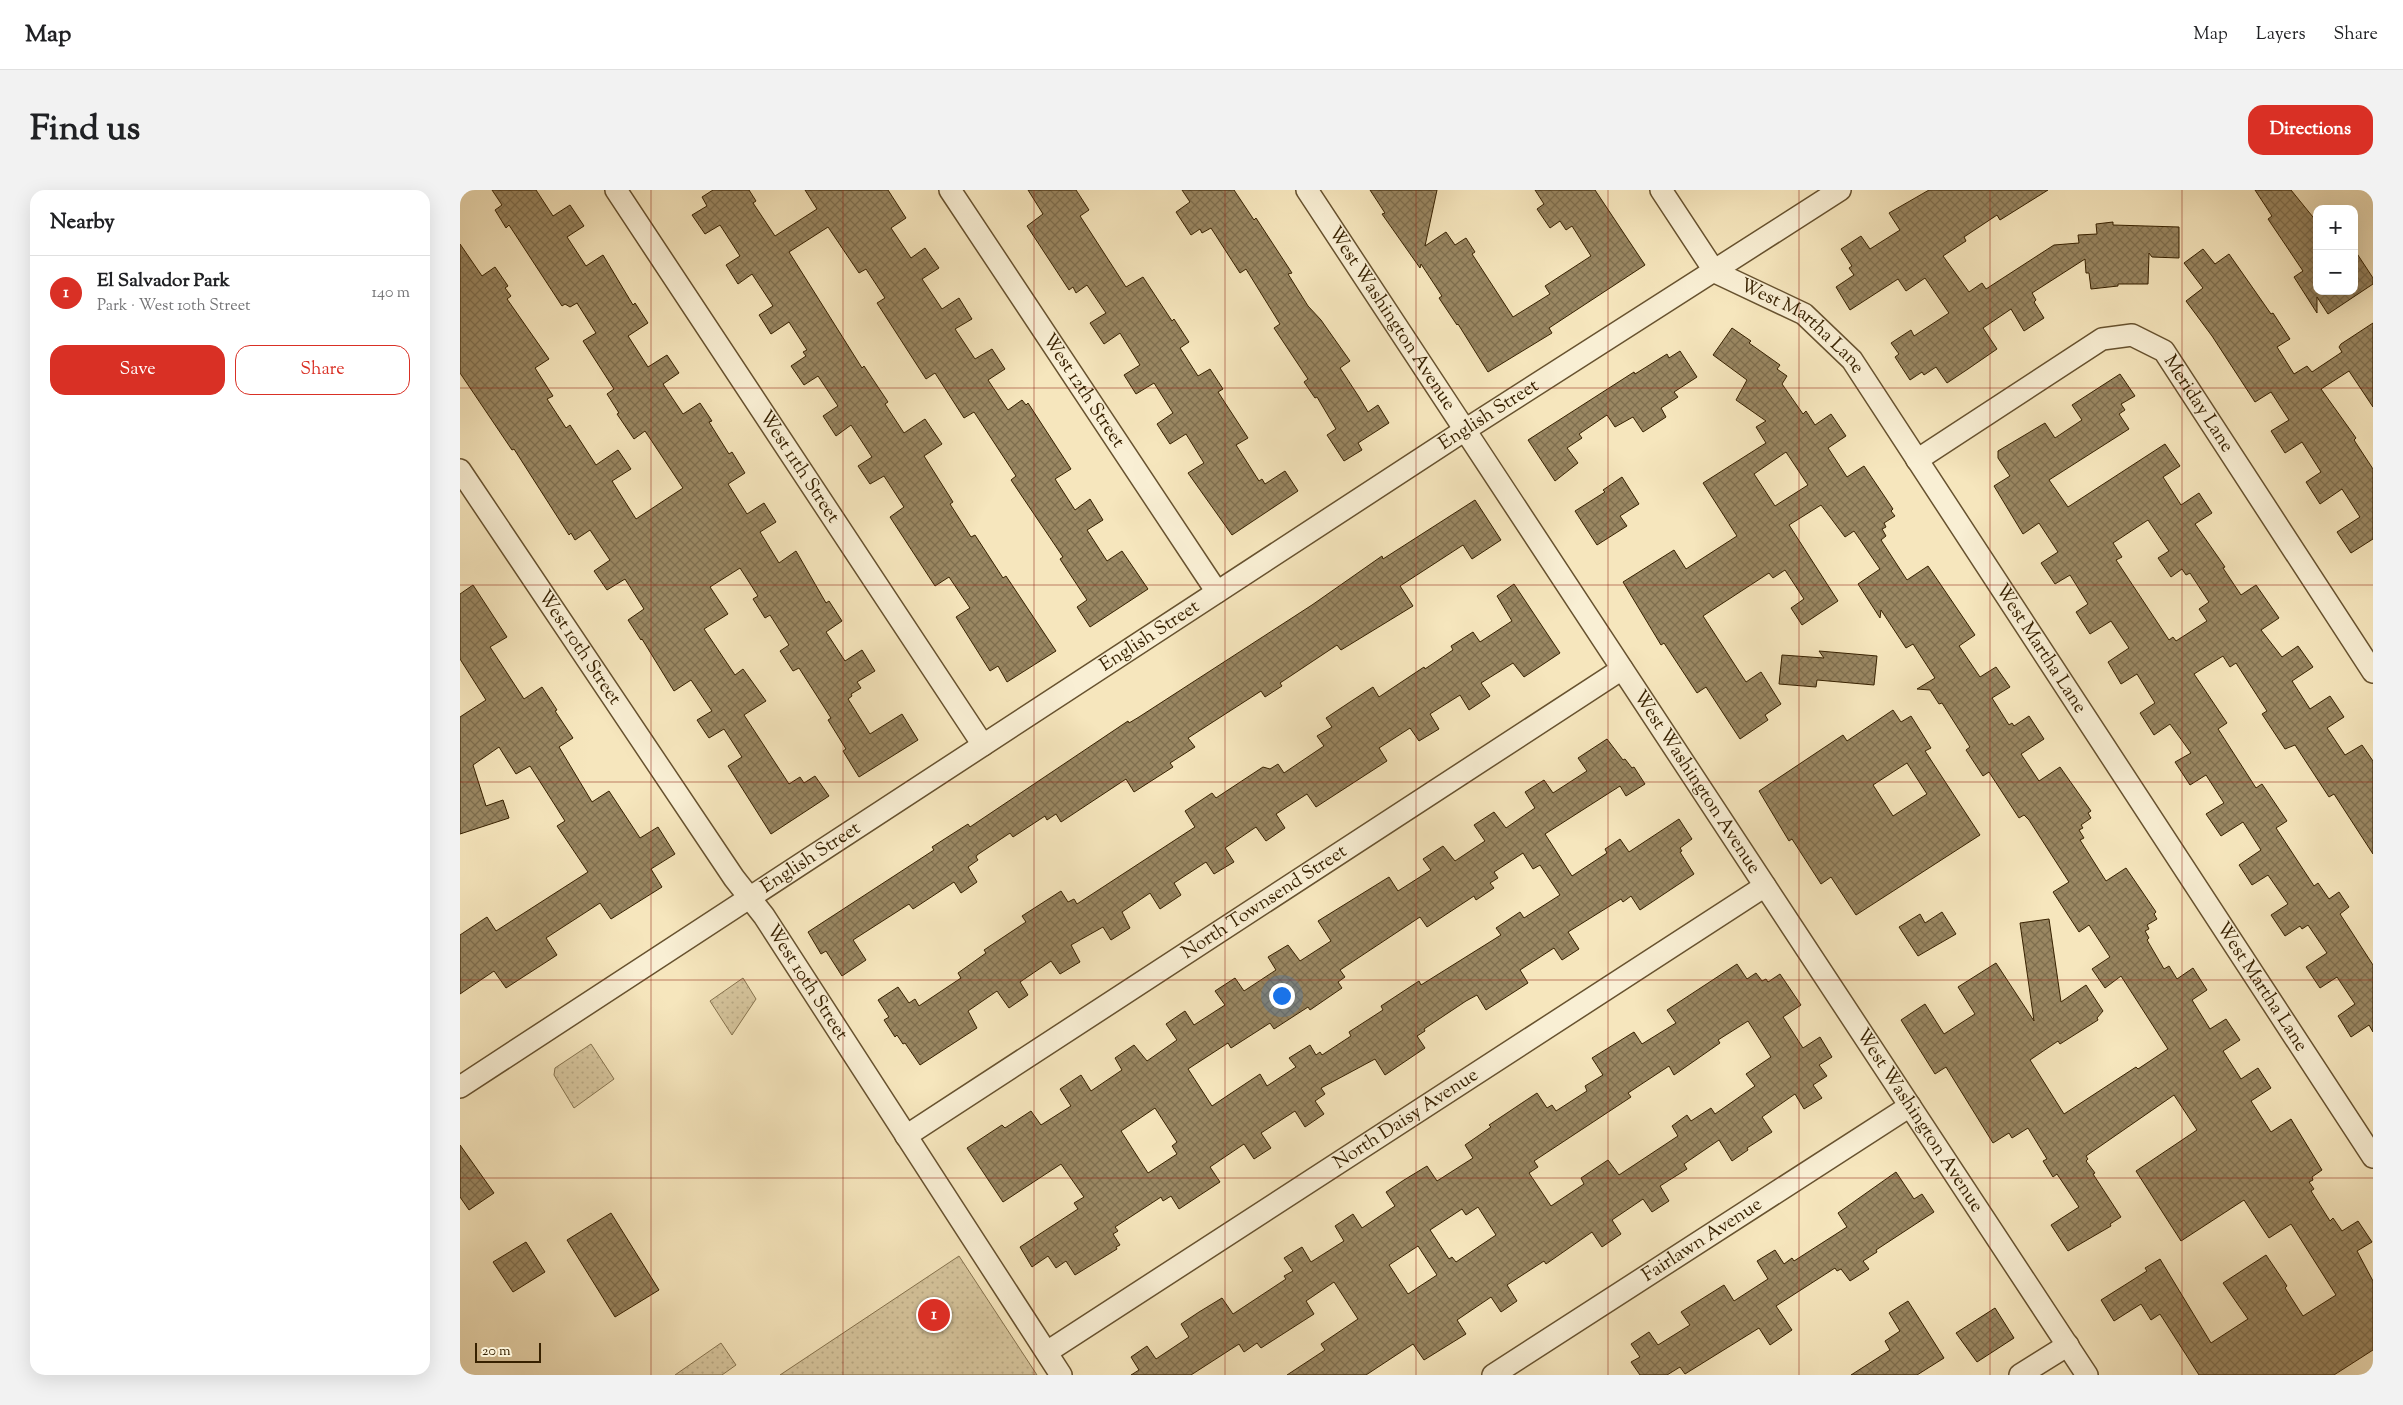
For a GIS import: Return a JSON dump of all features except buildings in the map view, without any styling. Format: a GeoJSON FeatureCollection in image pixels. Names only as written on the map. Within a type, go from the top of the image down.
{"type":"FeatureCollection","features":[{"type":"Feature","properties":{"kind":"street","name":"West 11th Street"},"geometry":{"type":"LineString","coordinates":[[616,190],[983,745]]}},
{"type":"Feature","properties":{"kind":"street","name":"West 12th Street"},"geometry":{"type":"LineString","coordinates":[[950,190],[1217,592]]}},
{"type":"Feature","properties":{"kind":"street","name":"West Washington Avenue"},"geometry":{"type":"LineString","coordinates":[[1307,190],[2088,1375]]}},
{"type":"Feature","properties":{"kind":"street","name":"West Martha Lane"},"geometry":{"type":"LineString","coordinates":[[1661,190],[1714,272],[1804,314],[1852,360],[2373,1157]]}},
{"type":"Feature","properties":{"kind":"street","name":"English Street"},"geometry":{"type":"LineString","coordinates":[[460,1087],[1465,430],[1840,190]]}},
{"type":"Feature","properties":{"kind":"street","name":"Meriday Lane"},"geometry":{"type":"LineString","coordinates":[[1917,460],[2102,339],[2132,335],[2164,351],[2373,672]]}},
{"type":"Feature","properties":{"kind":"street","name":"West 10th Street"},"geometry":{"type":"LineString","coordinates":[[460,470],[717,853],[769,924],[1061,1375]]}},
{"type":"Feature","properties":{"kind":"street","name":"North Townsend Street"},"geometry":{"type":"LineString","coordinates":[[906,1136],[1622,669]]}},
{"type":"Feature","properties":{"kind":"street","name":"North Daisy Avenue"},"geometry":{"type":"LineString","coordinates":[[1046,1352],[1765,886]]}},
{"type":"Feature","properties":{"kind":"street","name":"Fairlawn Avenue"},"geometry":{"type":"LineString","coordinates":[[1493,1375],[1910,1106]]}},
{"type":"Feature","properties":{"kind":"street"},"geometry":{"type":"LineString","coordinates":[[2020,1375],[2068,1345]]}},
{"type":"Feature","properties":{"kind":"shaded area"},"geometry":{"type":"Polygon","coordinates":[[[743,978],[756,999],[732,1035],[710,1001],[743,978]]]}},
{"type":"Feature","properties":{"kind":"shaded area"},"geometry":{"type":"Polygon","coordinates":[[[591,1044],[614,1079],[574,1108],[554,1075],[555,1068],[591,1044]]]}},
{"type":"Feature","properties":{"kind":"shaded area"},"geometry":{"type":"Polygon","coordinates":[[[959,1256],[1037,1375],[780,1375],[959,1256]]]}},
{"type":"Feature","properties":{"kind":"shaded area"},"geometry":{"type":"Polygon","coordinates":[[[721,1343],[736,1365],[722,1375],[675,1375],[721,1343]]]}},
{"type":"Feature","properties":{"kind":"place","name":"El Salvador Park"},"geometry":{"type":"Point","coordinates":[934,1315]}}]}
